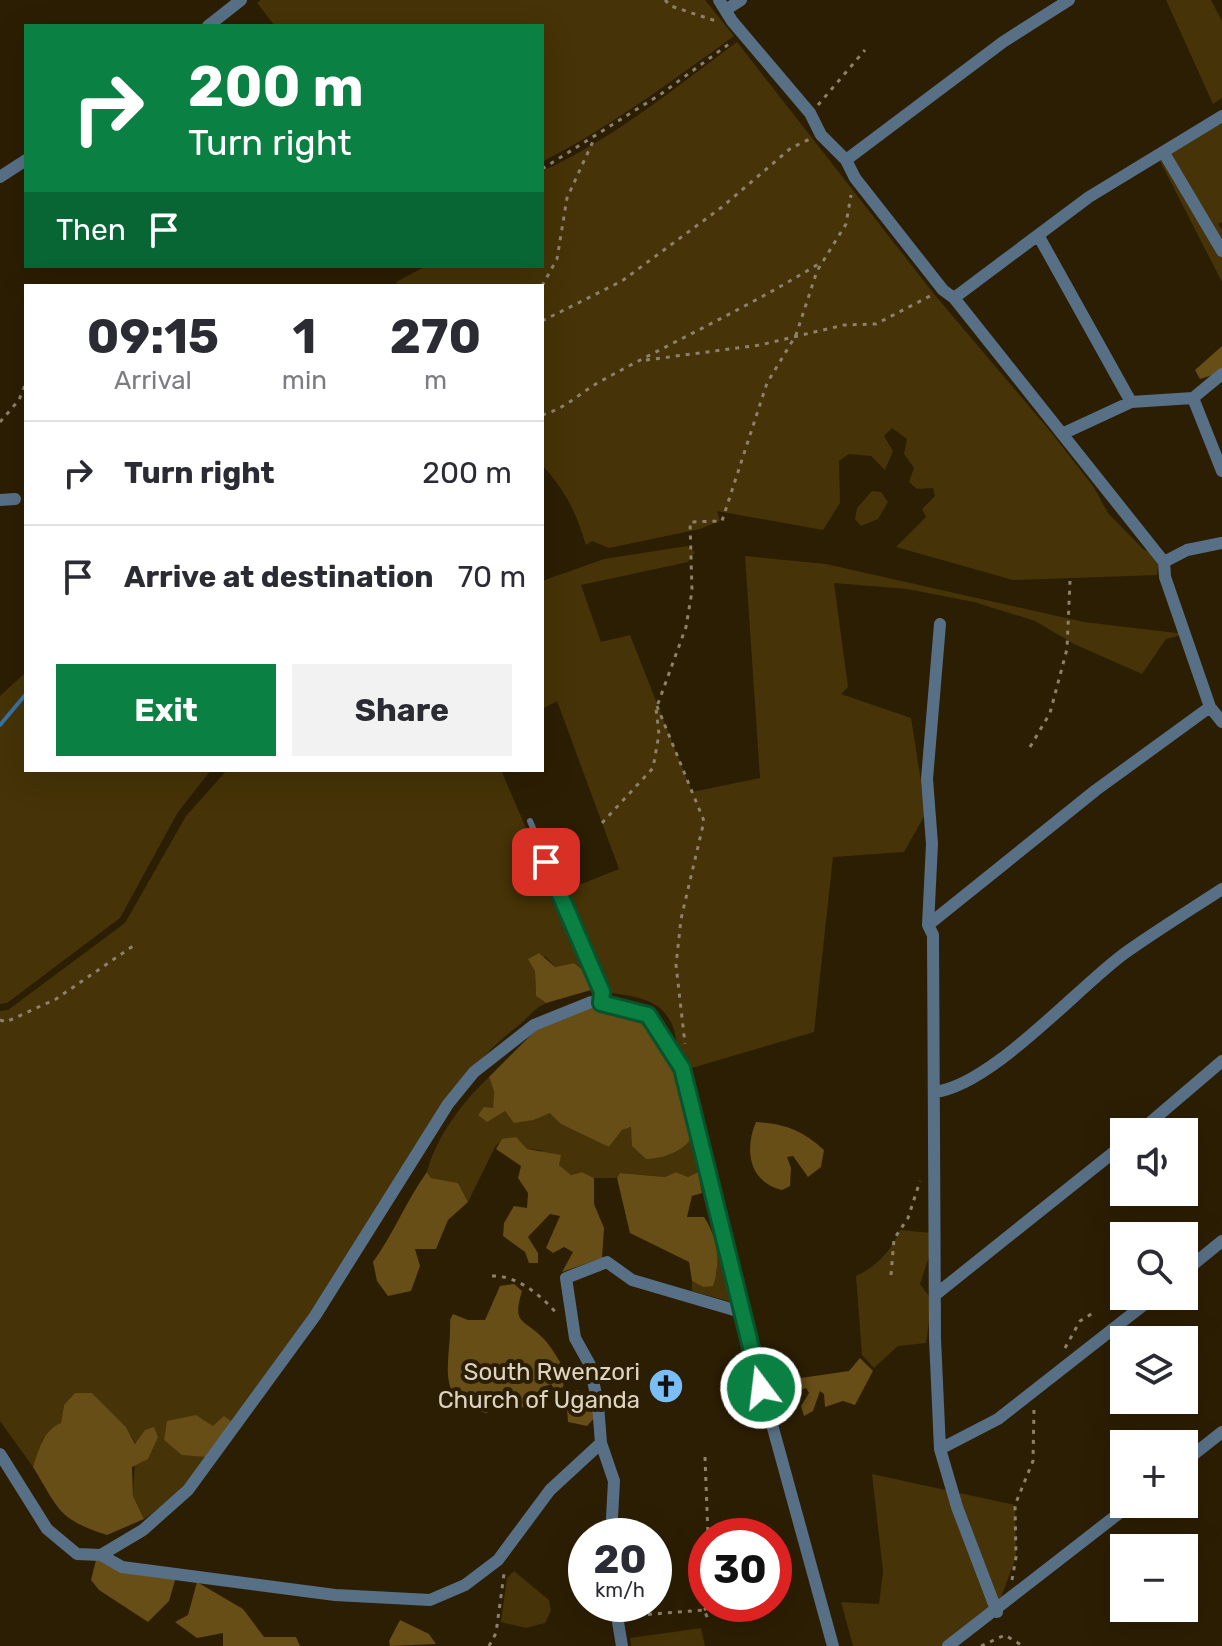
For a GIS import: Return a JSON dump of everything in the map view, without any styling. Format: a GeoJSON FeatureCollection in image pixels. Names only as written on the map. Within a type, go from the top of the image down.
{"type":"FeatureCollection","features":[{"type":"Feature","properties":{"kind":"street"},"geometry":{"type":"LineString","coordinates":[[211,24],[241,0]]}},
{"type":"Feature","properties":{"kind":"street"},"geometry":{"type":"LineString","coordinates":[[741,0],[726,10],[742,34],[810,113],[821,135],[846,160],[855,178],[943,290],[954,298],[1164,562],[1165,577],[1210,707],[1222,722]]}},
{"type":"Feature","properties":{"kind":"street"},"geometry":{"type":"LineString","coordinates":[[846,160],[1003,42],[1069,0]]}},
{"type":"Feature","properties":{"kind":"street"},"geometry":{"type":"LineString","coordinates":[[954,298],[1089,197],[1222,116]]}},
{"type":"Feature","properties":{"kind":"street"},"geometry":{"type":"LineString","coordinates":[[1164,153],[1222,251]]}},
{"type":"Feature","properties":{"kind":"street"},"geometry":{"type":"LineString","coordinates":[[0,177],[24,161]]}},
{"type":"Feature","properties":{"kind":"street"},"geometry":{"type":"LineString","coordinates":[[1038,235],[1131,402]]}},
{"type":"Feature","properties":{"kind":"street"},"geometry":{"type":"LineString","coordinates":[[1062,434],[1131,402],[1193,398],[1222,374]]}},
{"type":"Feature","properties":{"kind":"street"},"geometry":{"type":"LineString","coordinates":[[1193,398],[1222,471]]}},
{"type":"Feature","properties":{"kind":"street"},"geometry":{"type":"LineString","coordinates":[[0,500],[15,499]]}},
{"type":"Feature","properties":{"kind":"street"},"geometry":{"type":"LineString","coordinates":[[1164,562],[1187,550],[1222,543]]}},
{"type":"Feature","properties":{"kind":"street"},"geometry":{"type":"LineString","coordinates":[[940,624],[927,779],[932,844],[928,925],[933,935],[935,1295],[940,1449],[957,1507],[997,1612]]}},
{"type":"Feature","properties":{"kind":"street"},"geometry":{"type":"LineString","coordinates":[[928,925],[1096,790],[1210,707]]}},
{"type":"Feature","properties":{"kind":"street"},"geometry":{"type":"LineString","coordinates":[[934,1092],[960,1086],[1000,1058],[1124,954],[1222,889]]}},
{"type":"Feature","properties":{"kind":"street"},"geometry":{"type":"LineString","coordinates":[[0,1454],[47,1529],[63,1545],[85,1557],[101,1555],[143,1530],[188,1490],[315,1316],[448,1104],[474,1072],[534,1025],[591,1002],[601,1003],[648,1015],[682,1068],[741,1312],[833,1646]]}},
{"type":"Feature","properties":{"kind":"street"},"geometry":{"type":"LineString","coordinates":[[1155,1118],[1222,1061]]}},
{"type":"Feature","properties":{"kind":"street"},"geometry":{"type":"LineString","coordinates":[[935,1295],[1110,1155]]}},
{"type":"Feature","properties":{"kind":"street"},"geometry":{"type":"LineString","coordinates":[[1198,1261],[1222,1241]]}},
{"type":"Feature","properties":{"kind":"street"},"geometry":{"type":"LineString","coordinates":[[612,1518],[614,1481],[601,1443],[590,1365],[575,1338],[566,1278],[607,1262],[632,1280],[741,1312]]}},
{"type":"Feature","properties":{"kind":"street"},"geometry":{"type":"LineString","coordinates":[[940,1449],[998,1419],[1137,1310]]}},
{"type":"Feature","properties":{"kind":"street"},"geometry":{"type":"LineString","coordinates":[[1198,1451],[1222,1432]]}},
{"type":"Feature","properties":{"kind":"street"},"geometry":{"type":"LineString","coordinates":[[101,1555],[122,1567],[335,1595],[430,1600],[465,1585],[498,1560],[550,1490],[601,1443]]}},
{"type":"Feature","properties":{"kind":"street"},"geometry":{"type":"LineString","coordinates":[[948,1646],[997,1612],[1114,1518]]}},
{"type":"Feature","properties":{"kind":"street"},"geometry":{"type":"LineString","coordinates":[[618,1622],[622,1646]]}},
{"type":"Feature","properties":{"kind":"lane"},"geometry":{"type":"LineString","coordinates":[[530,821],[602,992],[601,1003]]}},
{"type":"Feature","properties":{"kind":"path"},"geometry":{"type":"LineString","coordinates":[[665,0],[671,6],[718,22],[726,10]]}},
{"type":"Feature","properties":{"kind":"path"},"geometry":{"type":"LineString","coordinates":[[544,168],[595,137],[742,34]]}},
{"type":"Feature","properties":{"kind":"path"},"geometry":{"type":"LineString","coordinates":[[810,113],[865,50]]}},
{"type":"Feature","properties":{"kind":"path"},"geometry":{"type":"LineString","coordinates":[[544,320],[622,281],[722,207],[791,148],[821,135]]}},
{"type":"Feature","properties":{"kind":"path"},"geometry":{"type":"LineString","coordinates":[[543,284],[557,259],[567,198],[595,137]]}},
{"type":"Feature","properties":{"kind":"path"},"geometry":{"type":"LineString","coordinates":[[602,823],[653,768],[659,734],[657,706],[686,627],[692,591],[690,522],[722,521],[767,383],[796,335],[823,261],[846,224],[855,178]]}},
{"type":"Feature","properties":{"kind":"path"},"geometry":{"type":"LineString","coordinates":[[544,414],[556,411],[599,382],[823,261]]}},
{"type":"Feature","properties":{"kind":"path"},"geometry":{"type":"LineString","coordinates":[[644,360],[760,345],[844,325],[876,324],[943,290]]}},
{"type":"Feature","properties":{"kind":"path"},"geometry":{"type":"LineString","coordinates":[[0,422],[19,400],[24,388]]}},
{"type":"Feature","properties":{"kind":"path"},"geometry":{"type":"LineString","coordinates":[[1030,747],[1050,713],[1067,649],[1070,581]]}},
{"type":"Feature","properties":{"kind":"path"},"geometry":{"type":"LineString","coordinates":[[657,706],[704,821],[681,919],[676,965],[686,1039],[682,1068]]}},
{"type":"Feature","properties":{"kind":"path"},"geometry":{"type":"LineString","coordinates":[[0,1020],[6,1022],[56,999],[133,946]]}},
{"type":"Feature","properties":{"kind":"path"},"geometry":{"type":"LineString","coordinates":[[891,1275],[894,1239],[908,1218],[921,1178]]}},
{"type":"Feature","properties":{"kind":"path"},"geometry":{"type":"LineString","coordinates":[[492,1276],[509,1275],[544,1299],[560,1317]]}},
{"type":"Feature","properties":{"kind":"path"},"geometry":{"type":"LineString","coordinates":[[1064,1349],[1080,1321],[1093,1313]]}},
{"type":"Feature","properties":{"kind":"path"},"geometry":{"type":"LineString","coordinates":[[1011,1581],[1016,1557],[1015,1505],[1033,1461],[1031,1417],[1041,1386]]}},
{"type":"Feature","properties":{"kind":"path"},"geometry":{"type":"LineString","coordinates":[[705,1457],[707,1518]]}},
{"type":"Feature","properties":{"kind":"path"},"geometry":{"type":"LineString","coordinates":[[489,1646],[496,1633],[504,1574],[498,1560]]}},
{"type":"Feature","properties":{"kind":"path"},"geometry":{"type":"LineString","coordinates":[[981,1646],[1005,1635],[1023,1646]]}},
{"type":"Feature","properties":{"kind":"shaded area"},"geometry":{"type":"Polygon","coordinates":[[[261,0],[705,0],[734,36],[616,119],[544,161],[544,24],[273,24],[257,3],[261,0]]]}},
{"type":"Feature","properties":{"kind":"shaded area"},"geometry":{"type":"Polygon","coordinates":[[[1166,0],[1211,0],[1222,21],[1222,98],[1213,104],[1166,0]]]}},
{"type":"Feature","properties":{"kind":"shaded area"},"geometry":{"type":"Polygon","coordinates":[[[737,42],[934,294],[1050,431],[1093,486],[1108,513],[1143,549],[1159,557],[1157,575],[1013,580],[896,547],[926,517],[922,509],[935,496],[933,488],[917,489],[909,482],[914,468],[904,454],[907,439],[892,428],[884,436],[893,451],[885,470],[871,456],[849,454],[839,461],[840,503],[823,530],[717,511],[720,521],[700,529],[609,548],[592,541],[586,545],[569,502],[544,467],[544,284],[396,282],[422,268],[544,268],[544,170],[593,144],[737,42]]]}},
{"type":"Feature","properties":{"kind":"shaded area"},"geometry":{"type":"Polygon","coordinates":[[[1222,118],[1222,222],[1218,224],[1222,230],[1222,282],[1160,161],[1222,118]]]}},
{"type":"Feature","properties":{"kind":"shaded area"},"geometry":{"type":"Polygon","coordinates":[[[1222,346],[1222,372],[1200,379],[1195,370],[1222,346]]]}},
{"type":"Feature","properties":{"kind":"shaded area"},"geometry":{"type":"Polygon","coordinates":[[[872,491],[881,492],[888,502],[878,519],[861,526],[855,519],[857,508],[872,491]]]}},
{"type":"Feature","properties":{"kind":"shaded area"},"geometry":{"type":"Polygon","coordinates":[[[687,546],[695,552],[688,562],[581,585],[601,642],[630,635],[692,792],[760,778],[745,556],[826,564],[1084,622],[1185,634],[1166,639],[1142,674],[1074,644],[1035,621],[974,602],[907,589],[834,583],[848,687],[841,694],[911,718],[926,813],[904,852],[833,857],[814,1032],[678,1072],[676,1037],[666,1014],[644,1000],[609,993],[564,891],[619,869],[557,701],[544,708],[544,580],[604,559],[687,546]]]}},
{"type":"Feature","properties":{"kind":"shaded area"},"geometry":{"type":"Polygon","coordinates":[[[24,674],[24,772],[209,772],[178,812],[120,918],[7,1003],[0,1004],[0,696],[24,674]]]}},
{"type":"Feature","properties":{"kind":"shaded area"},"geometry":{"type":"Polygon","coordinates":[[[225,772],[502,772],[589,975],[574,963],[555,967],[545,956],[535,971],[536,996],[546,1003],[499,1042],[465,1078],[318,1306],[240,1418],[196,1473],[144,1519],[133,1496],[136,1444],[126,1427],[92,1393],[64,1405],[61,1423],[43,1439],[33,1467],[0,1421],[0,1011],[8,1010],[125,923],[186,816],[225,772]]]}},
{"type":"Feature","properties":{"kind":"shaded area"},"geometry":{"type":"Polygon","coordinates":[[[539,953],[555,967],[574,963],[589,975],[591,990],[546,1003],[536,996],[535,971],[528,959],[539,953]]]}},
{"type":"Feature","properties":{"kind":"shaded area"},"geometry":{"type":"Polygon","coordinates":[[[600,1005],[647,1019],[667,1045],[694,1135],[685,1146],[673,1153],[646,1159],[632,1146],[631,1127],[622,1130],[609,1147],[561,1124],[550,1113],[534,1120],[514,1123],[505,1111],[487,1122],[478,1115],[484,1107],[493,1108],[494,1091],[489,1077],[542,1024],[600,1005]]]}},
{"type":"Feature","properties":{"kind":"shaded area"},"geometry":{"type":"Polygon","coordinates":[[[489,1077],[494,1091],[493,1108],[534,1120],[550,1112],[609,1147],[622,1130],[631,1127],[694,1135],[698,1172],[688,1177],[676,1172],[665,1177],[620,1173],[617,1178],[594,1178],[582,1172],[571,1175],[540,1150],[527,1149],[503,1139],[495,1147],[468,1202],[458,1183],[431,1178],[427,1172],[437,1145],[452,1120],[489,1077]]]}},
{"type":"Feature","properties":{"kind":"shaded area"},"geometry":{"type":"Polygon","coordinates":[[[756,1122],[785,1126],[808,1137],[824,1150],[821,1167],[808,1177],[793,1156],[787,1157],[791,1168],[790,1186],[782,1190],[762,1180],[750,1154],[756,1122]]]}},
{"type":"Feature","properties":{"kind":"shaded area"},"geometry":{"type":"Polygon","coordinates":[[[516,1137],[527,1149],[561,1155],[559,1165],[571,1175],[582,1172],[594,1178],[594,1204],[604,1228],[602,1258],[562,1272],[573,1252],[564,1247],[553,1253],[546,1248],[560,1216],[550,1214],[528,1237],[538,1253],[538,1263],[529,1263],[525,1252],[503,1236],[504,1223],[514,1206],[527,1208],[528,1193],[518,1178],[521,1166],[496,1149],[502,1139],[516,1137]]]}},
{"type":"Feature","properties":{"kind":"shaded area"},"geometry":{"type":"Polygon","coordinates":[[[427,1172],[431,1178],[458,1183],[468,1202],[448,1220],[436,1249],[415,1249],[420,1266],[411,1291],[388,1296],[377,1281],[373,1262],[427,1172]]]}},
{"type":"Feature","properties":{"kind":"shaded area"},"geometry":{"type":"Polygon","coordinates":[[[676,1172],[688,1177],[698,1172],[702,1193],[692,1196],[687,1217],[704,1217],[712,1233],[717,1259],[713,1286],[703,1287],[692,1281],[689,1262],[630,1233],[617,1178],[620,1173],[665,1177],[676,1172]]]}},
{"type":"Feature","properties":{"kind":"shaded area"},"geometry":{"type":"Polygon","coordinates":[[[900,1230],[932,1233],[931,1250],[920,1284],[932,1300],[926,1343],[898,1346],[874,1368],[862,1355],[856,1276],[882,1257],[900,1230]]]}},
{"type":"Feature","properties":{"kind":"shaded area"},"geometry":{"type":"Polygon","coordinates":[[[715,1234],[739,1304],[692,1291],[692,1281],[703,1287],[717,1273],[715,1234]]]}},
{"type":"Feature","properties":{"kind":"shaded area"},"geometry":{"type":"Polygon","coordinates":[[[514,1284],[522,1291],[518,1310],[521,1320],[546,1342],[566,1371],[563,1387],[555,1390],[551,1384],[543,1387],[527,1408],[515,1406],[508,1398],[494,1397],[487,1413],[469,1407],[451,1389],[448,1378],[450,1320],[453,1314],[468,1320],[485,1320],[500,1286],[514,1284]]]}},
{"type":"Feature","properties":{"kind":"shaded area"},"geometry":{"type":"Polygon","coordinates":[[[860,1358],[873,1371],[855,1405],[843,1401],[825,1407],[824,1394],[820,1391],[813,1411],[804,1416],[801,1406],[809,1393],[806,1388],[800,1390],[793,1409],[787,1412],[780,1381],[849,1371],[860,1358]]]}},
{"type":"Feature","properties":{"kind":"shaded area"},"geometry":{"type":"Polygon","coordinates":[[[577,1390],[591,1404],[595,1417],[587,1426],[568,1422],[567,1409],[577,1390]]]}},
{"type":"Feature","properties":{"kind":"shaded area"},"geometry":{"type":"Polygon","coordinates":[[[75,1393],[92,1393],[126,1427],[135,1444],[145,1430],[154,1427],[158,1437],[148,1459],[132,1467],[133,1496],[144,1519],[107,1535],[68,1518],[33,1467],[42,1441],[50,1430],[61,1423],[64,1405],[75,1393]]]}},
{"type":"Feature","properties":{"kind":"shaded area"},"geometry":{"type":"Polygon","coordinates":[[[196,1415],[213,1426],[224,1416],[237,1425],[207,1457],[182,1455],[164,1440],[167,1421],[196,1415]]]}},
{"type":"Feature","properties":{"kind":"shaded area"},"geometry":{"type":"Polygon","coordinates":[[[872,1474],[1015,1505],[1016,1557],[999,1603],[944,1646],[853,1646],[841,1602],[879,1604],[883,1571],[872,1474]]]}},
{"type":"Feature","properties":{"kind":"shaded area"},"geometry":{"type":"Polygon","coordinates":[[[96,1560],[178,1570],[169,1601],[148,1622],[99,1590],[91,1580],[96,1560]]]}},
{"type":"Feature","properties":{"kind":"shaded area"},"geometry":{"type":"Polygon","coordinates":[[[514,1571],[549,1600],[551,1611],[545,1623],[526,1628],[501,1622],[507,1578],[514,1571]]]}},
{"type":"Feature","properties":{"kind":"shaded area"},"geometry":{"type":"Polygon","coordinates":[[[197,1582],[243,1609],[264,1637],[296,1637],[300,1646],[223,1646],[223,1633],[197,1638],[175,1622],[188,1615],[197,1582]]]}},
{"type":"Feature","properties":{"kind":"shaded area"},"geometry":{"type":"Polygon","coordinates":[[[400,1620],[429,1634],[436,1644],[390,1646],[389,1641],[400,1620]]]}},
{"type":"Feature","properties":{"kind":"shaded area"},"geometry":{"type":"Polygon","coordinates":[[[701,1628],[705,1646],[631,1646],[630,1638],[701,1628]]]}},
{"type":"Feature","properties":{"kind":"waterway"},"geometry":{"type":"LineString","coordinates":[[0,725],[24,696]]}},
{"type":"Feature","properties":{"kind":"place","name":"South Rwenzori Church of Uganda"},"geometry":{"type":"Point","coordinates":[666,1386]}},
{"type":"Feature","properties":{"kind":"route"},"geometry":{"type":"LineString","coordinates":[[546,862],[602,992],[601,1003],[625,1006],[648,1015],[669,1043],[682,1068],[761,1388]]}}]}
